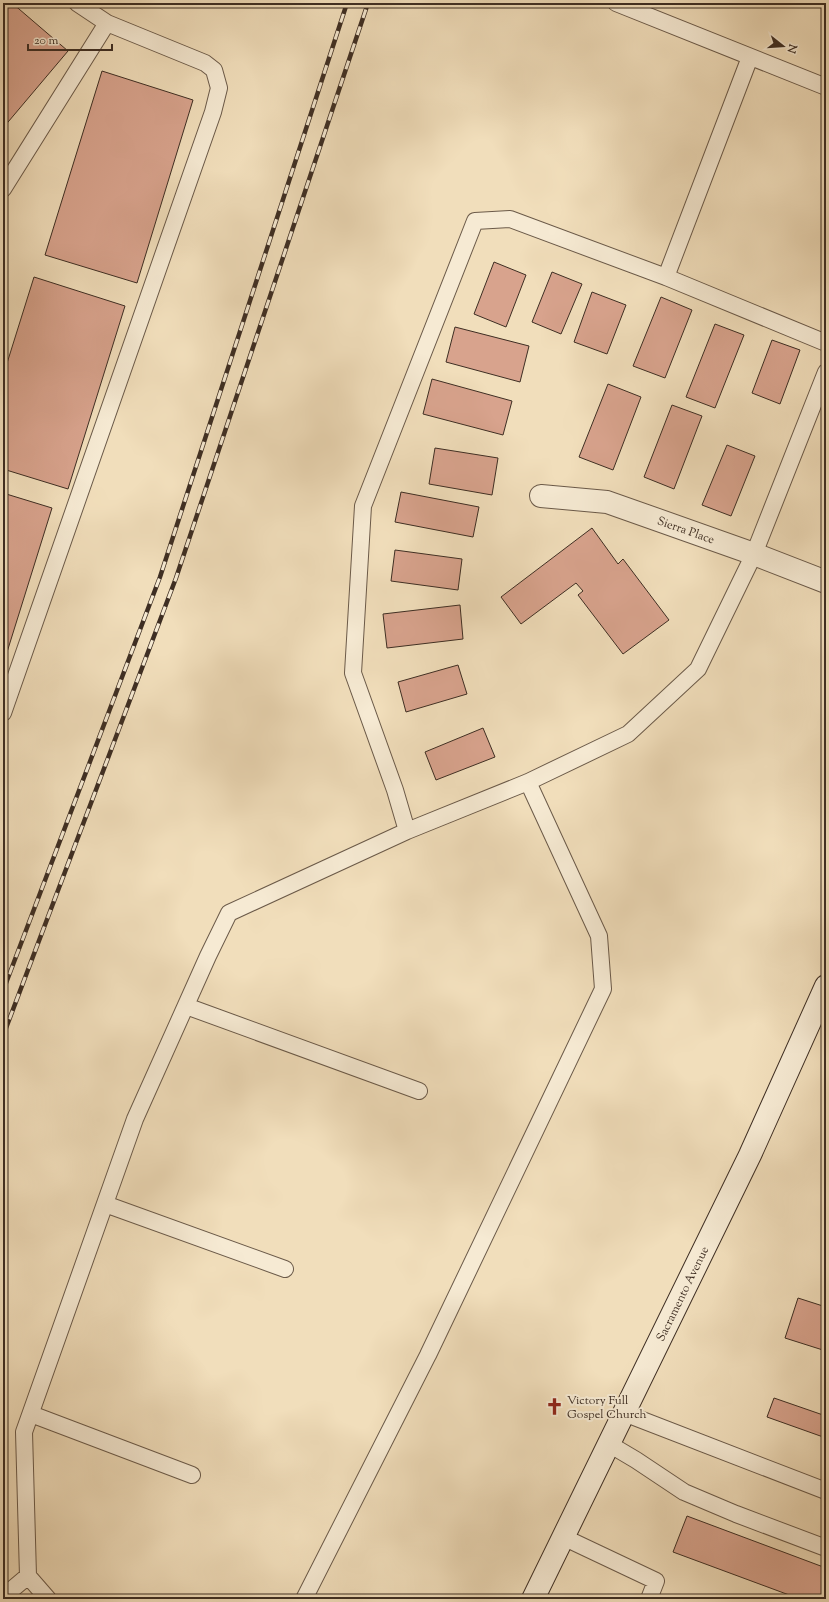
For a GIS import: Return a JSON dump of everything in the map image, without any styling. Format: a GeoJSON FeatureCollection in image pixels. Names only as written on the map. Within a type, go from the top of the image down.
{"type":"FeatureCollection","features":[{"type":"Feature","properties":{"kind":"main road","name":"Sierra Place"},"geometry":{"type":"LineString","coordinates":[[541,496],[607,502],[754,554],[826,582]]}},
{"type":"Feature","properties":{"kind":"main road","name":"Sacramento Avenue"},"geometry":{"type":"LineString","coordinates":[[533,1599],[750,1155],[826,986]]}},
{"type":"Feature","properties":{"kind":"lane"},"geometry":{"type":"LineString","coordinates":[[3,713],[213,112],[219,88],[214,70],[205,63],[106,23],[77,3]]}},
{"type":"Feature","properties":{"kind":"lane"},"geometry":{"type":"LineString","coordinates":[[616,3],[826,87]]}},
{"type":"Feature","properties":{"kind":"lane"},"geometry":{"type":"LineString","coordinates":[[3,189],[106,23]]}},
{"type":"Feature","properties":{"kind":"lane"},"geometry":{"type":"LineString","coordinates":[[666,277],[750,57]]}},
{"type":"Feature","properties":{"kind":"lane"},"geometry":{"type":"LineString","coordinates":[[407,831],[353,673],[363,506],[475,222],[510,219],[666,277],[826,343]]}},
{"type":"Feature","properties":{"kind":"lane"},"geometry":{"type":"LineString","coordinates":[[48,1599],[28,1576],[24,1432],[135,1119],[229,913],[407,831],[528,782],[628,734],[698,669],[754,554],[826,372]]}},
{"type":"Feature","properties":{"kind":"lane"},"geometry":{"type":"LineString","coordinates":[[304,1599],[428,1355],[603,989],[599,936],[528,782]]}},
{"type":"Feature","properties":{"kind":"lane"},"geometry":{"type":"LineString","coordinates":[[186,1006],[420,1091]]}},
{"type":"Feature","properties":{"kind":"lane"},"geometry":{"type":"LineString","coordinates":[[105,1204],[285,1269]]}},
{"type":"Feature","properties":{"kind":"lane"},"geometry":{"type":"LineString","coordinates":[[624,1413],[826,1491]]}},
{"type":"Feature","properties":{"kind":"lane"},"geometry":{"type":"LineString","coordinates":[[31,1414],[192,1475]]}},
{"type":"Feature","properties":{"kind":"lane"},"geometry":{"type":"LineString","coordinates":[[609,1444],[684,1492],[736,1514],[826,1548]]}},
{"type":"Feature","properties":{"kind":"lane"},"geometry":{"type":"LineString","coordinates":[[563,1537],[656,1581],[649,1599]]}},
{"type":"Feature","properties":{"kind":"lane"},"geometry":{"type":"LineString","coordinates":[[3,1597],[28,1576]]}},
{"type":"Feature","properties":{"kind":"building"},"geometry":{"type":"Polygon","coordinates":[[[3,3],[12,3],[68,51],[3,128],[3,3]]]}},
{"type":"Feature","properties":{"kind":"building"},"geometry":{"type":"Polygon","coordinates":[[[102,71],[193,100],[137,283],[45,255],[102,71]]]}},
{"type":"Feature","properties":{"kind":"building"},"geometry":{"type":"Polygon","coordinates":[[[494,262],[526,275],[506,327],[474,314],[494,262]]]}},
{"type":"Feature","properties":{"kind":"building"},"geometry":{"type":"Polygon","coordinates":[[[552,272],[582,284],[561,334],[532,322],[552,272]]]}},
{"type":"Feature","properties":{"kind":"building"},"geometry":{"type":"Polygon","coordinates":[[[34,277],[125,306],[68,489],[3,469],[3,376],[34,277]]]}},
{"type":"Feature","properties":{"kind":"building"},"geometry":{"type":"Polygon","coordinates":[[[592,292],[626,305],[607,354],[574,342],[592,292]]]}},
{"type":"Feature","properties":{"kind":"building"},"geometry":{"type":"Polygon","coordinates":[[[661,297],[692,310],[665,378],[633,366],[661,297]]]}},
{"type":"Feature","properties":{"kind":"building"},"geometry":{"type":"Polygon","coordinates":[[[715,324],[744,335],[715,408],[686,397],[715,324]]]}},
{"type":"Feature","properties":{"kind":"building"},"geometry":{"type":"Polygon","coordinates":[[[455,327],[529,346],[520,382],[446,362],[455,327]]]}},
{"type":"Feature","properties":{"kind":"building"},"geometry":{"type":"Polygon","coordinates":[[[772,340],[800,350],[780,404],[752,393],[772,340]]]}},
{"type":"Feature","properties":{"kind":"building"},"geometry":{"type":"Polygon","coordinates":[[[432,379],[512,401],[503,435],[423,414],[432,379]]]}},
{"type":"Feature","properties":{"kind":"building"},"geometry":{"type":"Polygon","coordinates":[[[608,384],[641,397],[613,470],[579,457],[608,384]]]}},
{"type":"Feature","properties":{"kind":"building"},"geometry":{"type":"Polygon","coordinates":[[[672,405],[702,416],[674,489],[644,477],[672,405]]]}},
{"type":"Feature","properties":{"kind":"building"},"geometry":{"type":"Polygon","coordinates":[[[727,445],[755,456],[731,516],[702,505],[727,445]]]}},
{"type":"Feature","properties":{"kind":"building"},"geometry":{"type":"Polygon","coordinates":[[[435,448],[498,458],[492,495],[429,484],[435,448]]]}},
{"type":"Feature","properties":{"kind":"building"},"geometry":{"type":"Polygon","coordinates":[[[401,492],[479,507],[473,537],[395,522],[401,492]]]}},
{"type":"Feature","properties":{"kind":"building"},"geometry":{"type":"Polygon","coordinates":[[[3,493],[52,508],[3,665],[3,493]]]}},
{"type":"Feature","properties":{"kind":"building"},"geometry":{"type":"Polygon","coordinates":[[[592,528],[618,564],[623,559],[669,620],[623,654],[578,595],[583,591],[576,583],[521,624],[501,597],[592,528]]]}},
{"type":"Feature","properties":{"kind":"building"},"geometry":{"type":"Polygon","coordinates":[[[395,550],[462,559],[458,590],[391,581],[395,550]]]}},
{"type":"Feature","properties":{"kind":"building"},"geometry":{"type":"Polygon","coordinates":[[[460,605],[463,639],[387,648],[383,614],[460,605]]]}},
{"type":"Feature","properties":{"kind":"building"},"geometry":{"type":"Polygon","coordinates":[[[458,665],[467,694],[406,712],[398,682],[458,665]]]}},
{"type":"Feature","properties":{"kind":"building"},"geometry":{"type":"Polygon","coordinates":[[[483,728],[495,757],[436,780],[425,752],[483,728]]]}},
{"type":"Feature","properties":{"kind":"building"},"geometry":{"type":"Polygon","coordinates":[[[798,1298],[826,1307],[826,1351],[785,1338],[798,1298]]]}},
{"type":"Feature","properties":{"kind":"building"},"geometry":{"type":"Polygon","coordinates":[[[774,1398],[826,1416],[826,1438],[767,1417],[774,1398]]]}},
{"type":"Feature","properties":{"kind":"building"},"geometry":{"type":"Polygon","coordinates":[[[687,1516],[826,1568],[826,1599],[800,1599],[673,1552],[687,1516]]]}},
{"type":"Feature","properties":{"kind":"railway"},"geometry":{"type":"LineString","coordinates":[[3,991],[160,577],[347,3]]}},
{"type":"Feature","properties":{"kind":"railway"},"geometry":{"type":"LineString","coordinates":[[3,1036],[176,578],[368,3]]}},
{"type":"Feature","properties":{"kind":"place","name":"Victory Full Gospel Church"},"geometry":{"type":"Point","coordinates":[554,1407]}}]}
